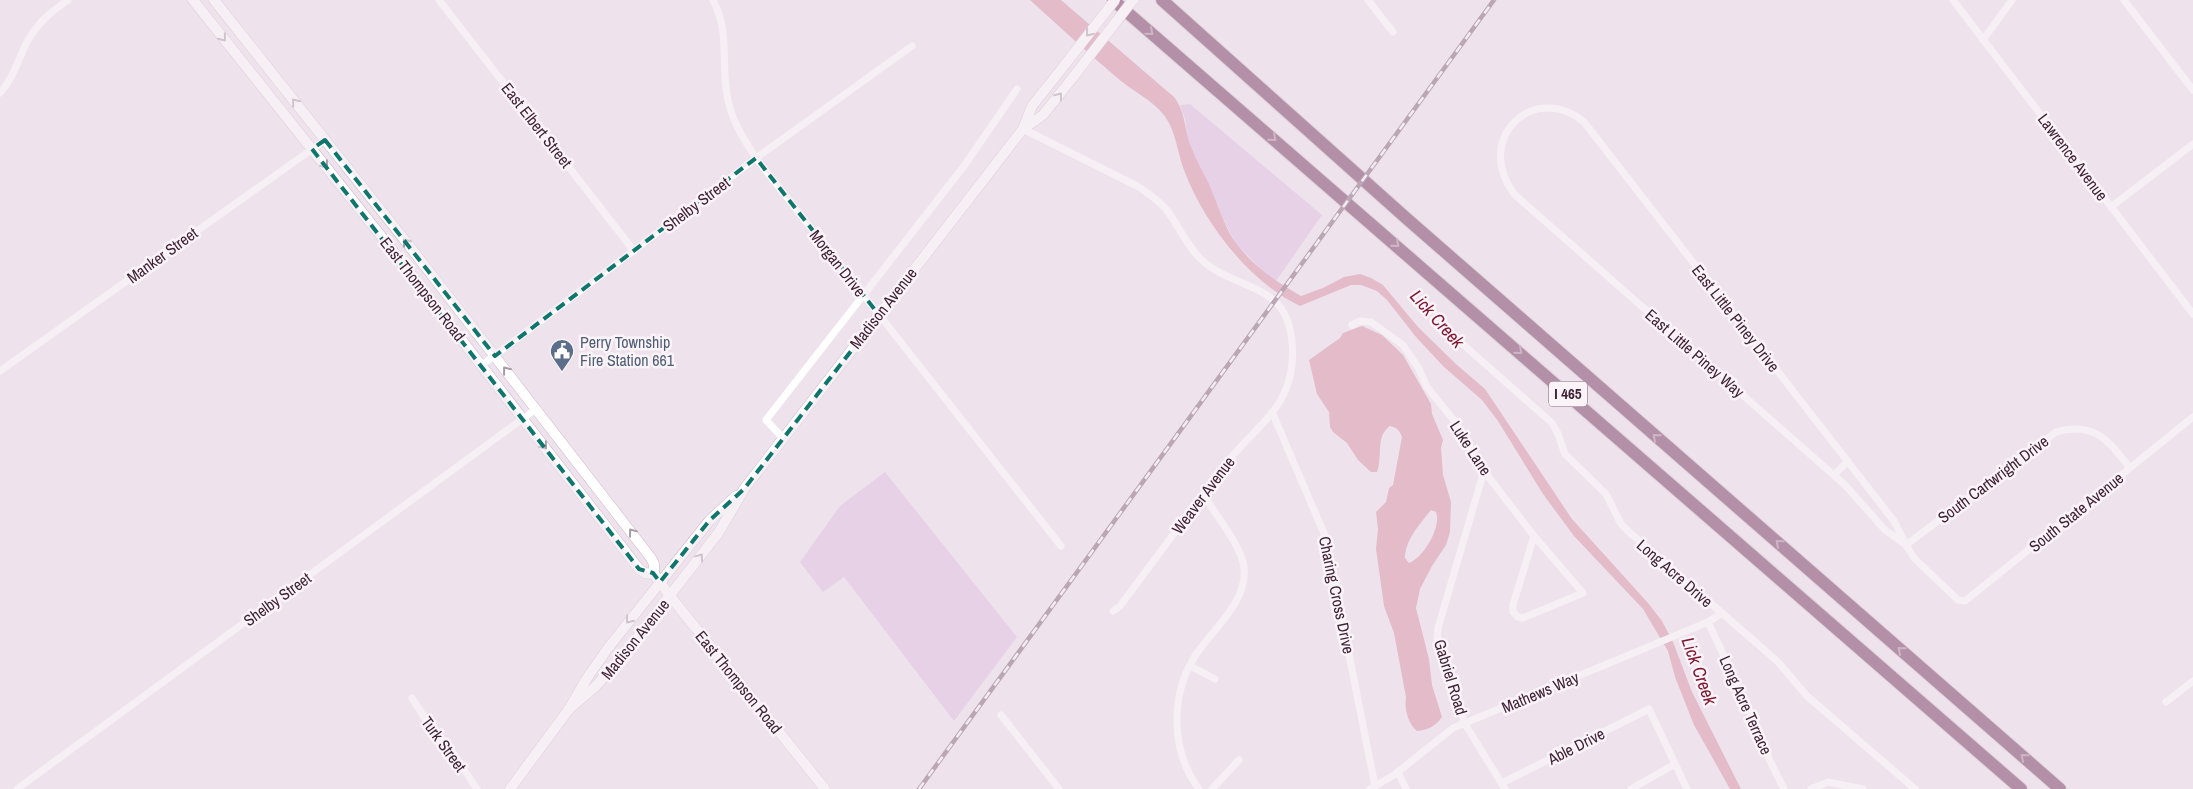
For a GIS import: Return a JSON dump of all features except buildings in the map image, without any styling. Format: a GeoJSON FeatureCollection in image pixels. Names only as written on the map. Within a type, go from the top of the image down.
{"type":"FeatureCollection","features":[{"type":"Feature","properties":{"kind":"highway","name":"I 465"},"geometry":{"type":"LineString","coordinates":[[1114,0],[2021,789]]}},
{"type":"Feature","properties":{"kind":"highway","name":"I 465"},"geometry":{"type":"LineString","coordinates":[[1162,0],[1414,225],[2060,789]]}},
{"type":"Feature","properties":{"kind":"main road","name":"East Thompson Road"},"geometry":{"type":"LineString","coordinates":[[193,0],[312,149],[639,568],[644,573],[657,578]]}},
{"type":"Feature","properties":{"kind":"main road","name":"East Thompson Road"},"geometry":{"type":"LineString","coordinates":[[214,0],[536,408],[651,558],[657,578],[670,596],[825,789]]}},
{"type":"Feature","properties":{"kind":"main road","name":"Madison Avenue"},"geometry":{"type":"LineString","coordinates":[[569,709],[595,687],[622,657],[670,596],[719,532],[744,489],[1024,128],[1032,106],[1114,0]]}},
{"type":"Feature","properties":{"kind":"main road","name":"Madison Avenue"},"geometry":{"type":"LineString","coordinates":[[1024,128],[1044,116],[1133,0]]}},
{"type":"Feature","properties":{"kind":"main road","name":"Madison Avenue"},"geometry":{"type":"LineString","coordinates":[[510,789],[569,709],[587,678],[657,578],[709,521],[744,489]]}},
{"type":"Feature","properties":{"kind":"street"},"geometry":{"type":"LineString","coordinates":[[0,93],[16,71],[27,42],[36,28],[46,16],[68,0]]}},
{"type":"Feature","properties":{"kind":"street","name":"East Elbert Street"},"geometry":{"type":"LineString","coordinates":[[439,0],[634,251]]}},
{"type":"Feature","properties":{"kind":"street","name":"Morgan Drive"},"geometry":{"type":"LineString","coordinates":[[713,0],[723,26],[726,89],[737,129],[756,158],[1061,546]]}},
{"type":"Feature","properties":{"kind":"street"},"geometry":{"type":"LineString","coordinates":[[1368,0],[1393,32]]}},
{"type":"Feature","properties":{"kind":"street","name":"Lawrence Avenue"},"geometry":{"type":"LineString","coordinates":[[1953,0],[2193,314]]}},
{"type":"Feature","properties":{"kind":"street"},"geometry":{"type":"LineString","coordinates":[[1983,40],[2012,0]]}},
{"type":"Feature","properties":{"kind":"street"},"geometry":{"type":"LineString","coordinates":[[2124,0],[2193,90]]}},
{"type":"Feature","properties":{"kind":"street","name":"Shelby Street"},"geometry":{"type":"LineString","coordinates":[[482,366],[756,158],[912,46]]}},
{"type":"Feature","properties":{"kind":"street","name":"Madison Avenue"},"geometry":{"type":"LineString","coordinates":[[783,438],[766,420],[964,166],[1017,89]]}},
{"type":"Feature","properties":{"kind":"street","name":"East Little Piney Drive"},"geometry":{"type":"LineString","coordinates":[[1552,108],[1571,113],[1584,122],[1894,521],[1906,544]]}},
{"type":"Feature","properties":{"kind":"street","name":"East Little Piney Way"},"geometry":{"type":"LineString","coordinates":[[1552,108],[1527,113],[1516,120],[1505,134],[1500,151],[1500,167],[1506,183],[1514,194],[1834,475],[1886,530],[1906,544],[1914,558],[1958,600]]}},
{"type":"Feature","properties":{"kind":"street","name":"Weaver Avenue"},"geometry":{"type":"LineString","coordinates":[[1024,128],[1146,192],[1165,208],[1192,248],[1206,264],[1272,300],[1281,308],[1291,336],[1293,356],[1290,378],[1283,397],[1231,458],[1120,606],[1113,611]]}},
{"type":"Feature","properties":{"kind":"street","name":"Manker Street"},"geometry":{"type":"LineString","coordinates":[[0,371],[325,140]]}},
{"type":"Feature","properties":{"kind":"street"},"geometry":{"type":"LineString","coordinates":[[2111,207],[2193,144]]}},
{"type":"Feature","properties":{"kind":"street","name":"Luke Lane"},"geometry":{"type":"LineString","coordinates":[[1352,325],[1360,320],[1371,322],[1403,345],[1419,369],[1427,388],[1456,422],[1480,460],[1484,471],[1534,536],[1583,594],[1526,618],[1516,616],[1512,610],[1534,536]]}},
{"type":"Feature","properties":{"kind":"street","name":"Long Acre Drive"},"geometry":{"type":"LineString","coordinates":[[1458,340],[1552,424],[1558,434],[1565,454],[1606,494],[1625,529],[1779,663],[1807,696],[1915,789]]}},
{"type":"Feature","properties":{"kind":"street","name":"Shelby Street"},"geometry":{"type":"LineString","coordinates":[[17,789],[536,408]]}},
{"type":"Feature","properties":{"kind":"street","name":"Charing Cross Drive"},"geometry":{"type":"LineString","coordinates":[[1272,412],[1326,538],[1373,788]]}},
{"type":"Feature","properties":{"kind":"street","name":"South State Avenue"},"geometry":{"type":"LineString","coordinates":[[1958,600],[1965,601],[2193,417]]}},
{"type":"Feature","properties":{"kind":"street","name":"South Cartwright Drive"},"geometry":{"type":"LineString","coordinates":[[1906,544],[2056,432],[2075,428],[2087,429],[2098,434],[2114,448],[2130,468]]}},
{"type":"Feature","properties":{"kind":"street"},"geometry":{"type":"LineString","coordinates":[[1834,475],[1848,461]]}},
{"type":"Feature","properties":{"kind":"street","name":"Gabriel Road"},"geometry":{"type":"LineString","coordinates":[[1484,471],[1437,634],[1438,649],[1465,724],[1504,786]]}},
{"type":"Feature","properties":{"kind":"street"},"geometry":{"type":"LineString","coordinates":[[1199,789],[1186,767],[1177,731],[1178,698],[1198,651],[1234,604],[1240,594],[1244,578],[1240,553],[1203,494]]}},
{"type":"Feature","properties":{"kind":"street","name":"Mathews Way"},"geometry":{"type":"LineString","coordinates":[[1373,788],[1398,772],[1453,728],[1708,622],[1722,614]]}},
{"type":"Feature","properties":{"kind":"street","name":"Long Acre Terrace"},"geometry":{"type":"LineString","coordinates":[[1708,622],[1784,789]]}},
{"type":"Feature","properties":{"kind":"street"},"geometry":{"type":"LineString","coordinates":[[1190,666],[1215,679]]}},
{"type":"Feature","properties":{"kind":"street"},"geometry":{"type":"LineString","coordinates":[[2166,702],[2193,681]]}},
{"type":"Feature","properties":{"kind":"street","name":"Turk Street"},"geometry":{"type":"LineString","coordinates":[[412,698],[437,737],[453,753],[477,789]]}},
{"type":"Feature","properties":{"kind":"street","name":"Able Drive"},"geometry":{"type":"LineString","coordinates":[[1504,786],[1649,709],[1675,764]]}},
{"type":"Feature","properties":{"kind":"street"},"geometry":{"type":"LineString","coordinates":[[1001,715],[1059,789]]}},
{"type":"Feature","properties":{"kind":"street"},"geometry":{"type":"LineString","coordinates":[[1212,789],[1239,760]]}},
{"type":"Feature","properties":{"kind":"street"},"geometry":{"type":"LineString","coordinates":[[1631,789],[1675,764],[1687,789]]}},
{"type":"Feature","properties":{"kind":"street"},"geometry":{"type":"LineString","coordinates":[[1398,772],[1406,789]]}},
{"type":"Feature","properties":{"kind":"street"},"geometry":{"type":"LineString","coordinates":[[1811,789],[1828,782],[1863,789]]}},
{"type":"Feature","properties":{"kind":"highlighted area"},"geometry":{"type":"Polygon","coordinates":[[[325,140],[495,356],[756,158],[879,315],[744,489],[709,521],[660,582],[653,573],[639,569],[312,149],[325,140]]]}},
{"type":"Feature","properties":{"kind":"shaded area","name":"Lick Creek"},"geometry":{"type":"Polygon","coordinates":[[[1030,0],[1061,0],[1174,97],[1181,109],[1193,152],[1209,184],[1221,215],[1236,243],[1258,267],[1301,296],[1323,288],[1344,277],[1360,274],[1371,278],[1383,285],[1418,327],[1485,389],[1572,519],[1662,621],[1673,642],[1692,692],[1741,789],[1730,789],[1694,725],[1675,677],[1668,651],[1643,609],[1574,536],[1543,494],[1498,421],[1482,400],[1443,366],[1416,337],[1387,300],[1377,291],[1361,285],[1351,285],[1300,306],[1281,296],[1246,267],[1216,230],[1192,190],[1171,127],[1163,114],[1154,104],[1109,71],[1030,0]]]}},
{"type":"Feature","properties":{"kind":"shaded area"},"geometry":{"type":"Polygon","coordinates":[[[1190,104],[1322,215],[1276,281],[1268,277],[1235,242],[1214,200],[1209,185],[1197,165],[1187,137],[1185,119],[1180,105],[1190,104]]]}},
{"type":"Feature","properties":{"kind":"shaded area"},"geometry":{"type":"Polygon","coordinates":[[[1362,326],[1382,335],[1403,355],[1431,404],[1432,414],[1443,440],[1441,448],[1443,475],[1451,502],[1450,532],[1446,545],[1420,589],[1416,608],[1429,659],[1432,685],[1442,717],[1428,729],[1417,731],[1407,716],[1406,697],[1394,633],[1384,606],[1376,549],[1378,529],[1376,512],[1386,502],[1389,488],[1393,485],[1402,437],[1395,428],[1390,426],[1385,430],[1382,435],[1377,472],[1371,472],[1358,460],[1347,443],[1333,432],[1330,427],[1329,412],[1317,394],[1309,360],[1340,338],[1343,333],[1362,326]],[[1431,510],[1410,539],[1405,558],[1409,563],[1420,555],[1430,541],[1436,526],[1436,512],[1431,510]]]}},
{"type":"Feature","properties":{"kind":"shaded area"},"geometry":{"type":"Polygon","coordinates":[[[885,472],[1017,637],[954,721],[844,577],[823,592],[800,562],[840,506],[885,472]]]}},
{"type":"Feature","properties":{"kind":"railway"},"geometry":{"type":"LineString","coordinates":[[919,789],[1494,0]]}},
{"type":"Feature","properties":{"kind":"place","name":"Perry Township Fire Station 661"},"geometry":{"type":"Point","coordinates":[562,372]}}]}
